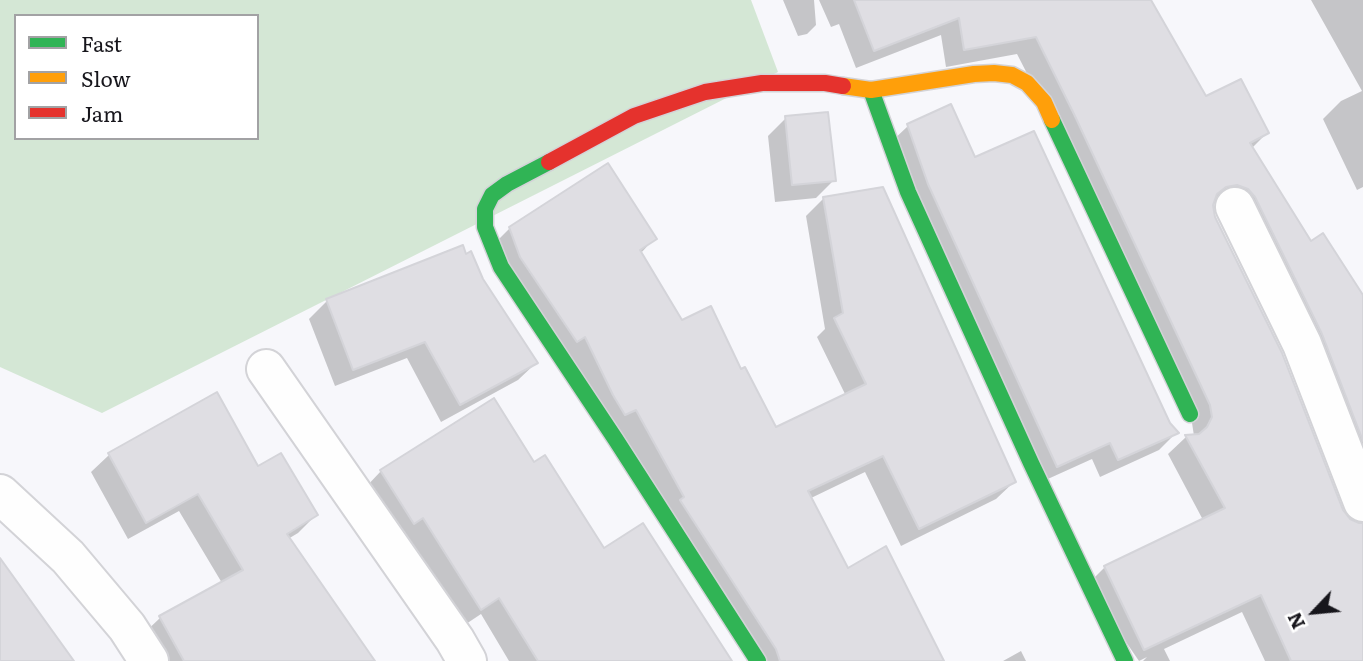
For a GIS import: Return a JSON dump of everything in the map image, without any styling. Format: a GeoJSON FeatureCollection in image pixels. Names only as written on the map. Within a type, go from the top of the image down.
{"type":"FeatureCollection","features":[{"type":"Feature","properties":{"kind":"street"},"geometry":{"type":"LineString","coordinates":[[758,661],[501,267],[485,227],[485,209],[492,195],[506,184],[635,116],[705,92],[762,83],[825,83],[871,90],[974,74],[1012,75],[1027,83],[1044,102],[1190,414]]}},
{"type":"Feature","properties":{"kind":"street"},"geometry":{"type":"LineString","coordinates":[[871,90],[908,192],[1031,463],[1125,661]]}},
{"type":"Feature","properties":{"kind":"street"},"geometry":{"type":"LineString","coordinates":[[1235,207],[1302,344],[1363,502]]}},
{"type":"Feature","properties":{"kind":"street"},"geometry":{"type":"LineString","coordinates":[[266,369],[467,661]]}},
{"type":"Feature","properties":{"kind":"street"},"geometry":{"type":"LineString","coordinates":[[0,494],[68,556],[127,627],[149,661]]}},
{"type":"Feature","properties":{"kind":"green space"},"geometry":{"type":"Polygon","coordinates":[[[0,0],[751,0],[778,72],[102,413],[0,367],[0,0]]]}},
{"type":"Feature","properties":{"kind":"building"},"geometry":{"type":"Polygon","coordinates":[[[854,0],[1151,0],[1206,96],[1241,79],[1269,133],[1250,143],[1311,241],[1323,233],[1363,295],[1363,441],[1322,334],[1255,197],[1248,189],[1237,185],[1226,187],[1217,194],[1213,205],[1215,217],[1282,353],[1343,510],[1350,519],[1363,523],[1363,661],[1291,661],[1261,595],[1144,650],[1104,566],[1225,508],[1185,435],[1199,434],[1207,427],[1212,417],[1210,405],[1036,37],[964,50],[959,18],[874,51],[854,0]]]}},
{"type":"Feature","properties":{"kind":"building"},"geometry":{"type":"Polygon","coordinates":[[[951,104],[975,157],[1034,131],[1170,423],[1179,433],[1118,460],[1110,443],[1057,467],[928,184],[907,124],[951,104]]]}},
{"type":"Feature","properties":{"kind":"building"},"geometry":{"type":"Polygon","coordinates":[[[828,112],[836,181],[792,185],[785,116],[828,112]]]}},
{"type":"Feature","properties":{"kind":"building"},"geometry":{"type":"Polygon","coordinates":[[[608,163],[657,239],[640,250],[682,320],[711,306],[741,369],[745,367],[776,427],[866,384],[834,318],[843,313],[823,197],[883,187],[1016,482],[919,529],[883,456],[808,491],[848,568],[886,546],[944,661],[780,661],[776,649],[680,500],[684,497],[636,410],[625,415],[585,337],[577,342],[520,257],[509,227],[608,163]]]}},
{"type":"Feature","properties":{"kind":"building"},"geometry":{"type":"Polygon","coordinates":[[[463,245],[466,254],[471,251],[483,279],[538,363],[460,405],[425,342],[353,370],[326,299],[463,245]]]}},
{"type":"Feature","properties":{"kind":"building"},"geometry":{"type":"Polygon","coordinates":[[[217,392],[258,466],[281,453],[318,515],[287,534],[375,661],[184,661],[159,616],[243,570],[198,494],[146,523],[108,453],[217,392]]]}},
{"type":"Feature","properties":{"kind":"building"},"geometry":{"type":"Polygon","coordinates":[[[494,398],[534,462],[545,455],[604,548],[643,523],[732,661],[538,661],[499,598],[481,610],[423,518],[414,524],[380,470],[494,398]]]}},
{"type":"Feature","properties":{"kind":"building"},"geometry":{"type":"Polygon","coordinates":[[[0,558],[74,661],[0,661],[0,558]]]}},
{"type":"Feature","properties":{"kind":"traffic: fast"},"geometry":{"type":"LineString","coordinates":[[871,90],[908,192],[1031,463],[1125,661]]}},
{"type":"Feature","properties":{"kind":"traffic: fast"},"geometry":{"type":"LineString","coordinates":[[1052,120],[1190,414]]}},
{"type":"Feature","properties":{"kind":"traffic: fast"},"geometry":{"type":"LineString","coordinates":[[549,162],[492,195],[485,209],[485,227],[501,267],[758,661]]}},
{"type":"Feature","properties":{"kind":"traffic: slow"},"geometry":{"type":"LineString","coordinates":[[843,86],[871,90],[974,74],[1012,75],[1027,83],[1044,102],[1052,120]]}},
{"type":"Feature","properties":{"kind":"traffic: jam"},"geometry":{"type":"LineString","coordinates":[[549,162],[634,116],[705,92],[762,83],[825,83],[843,86]]}}]}
